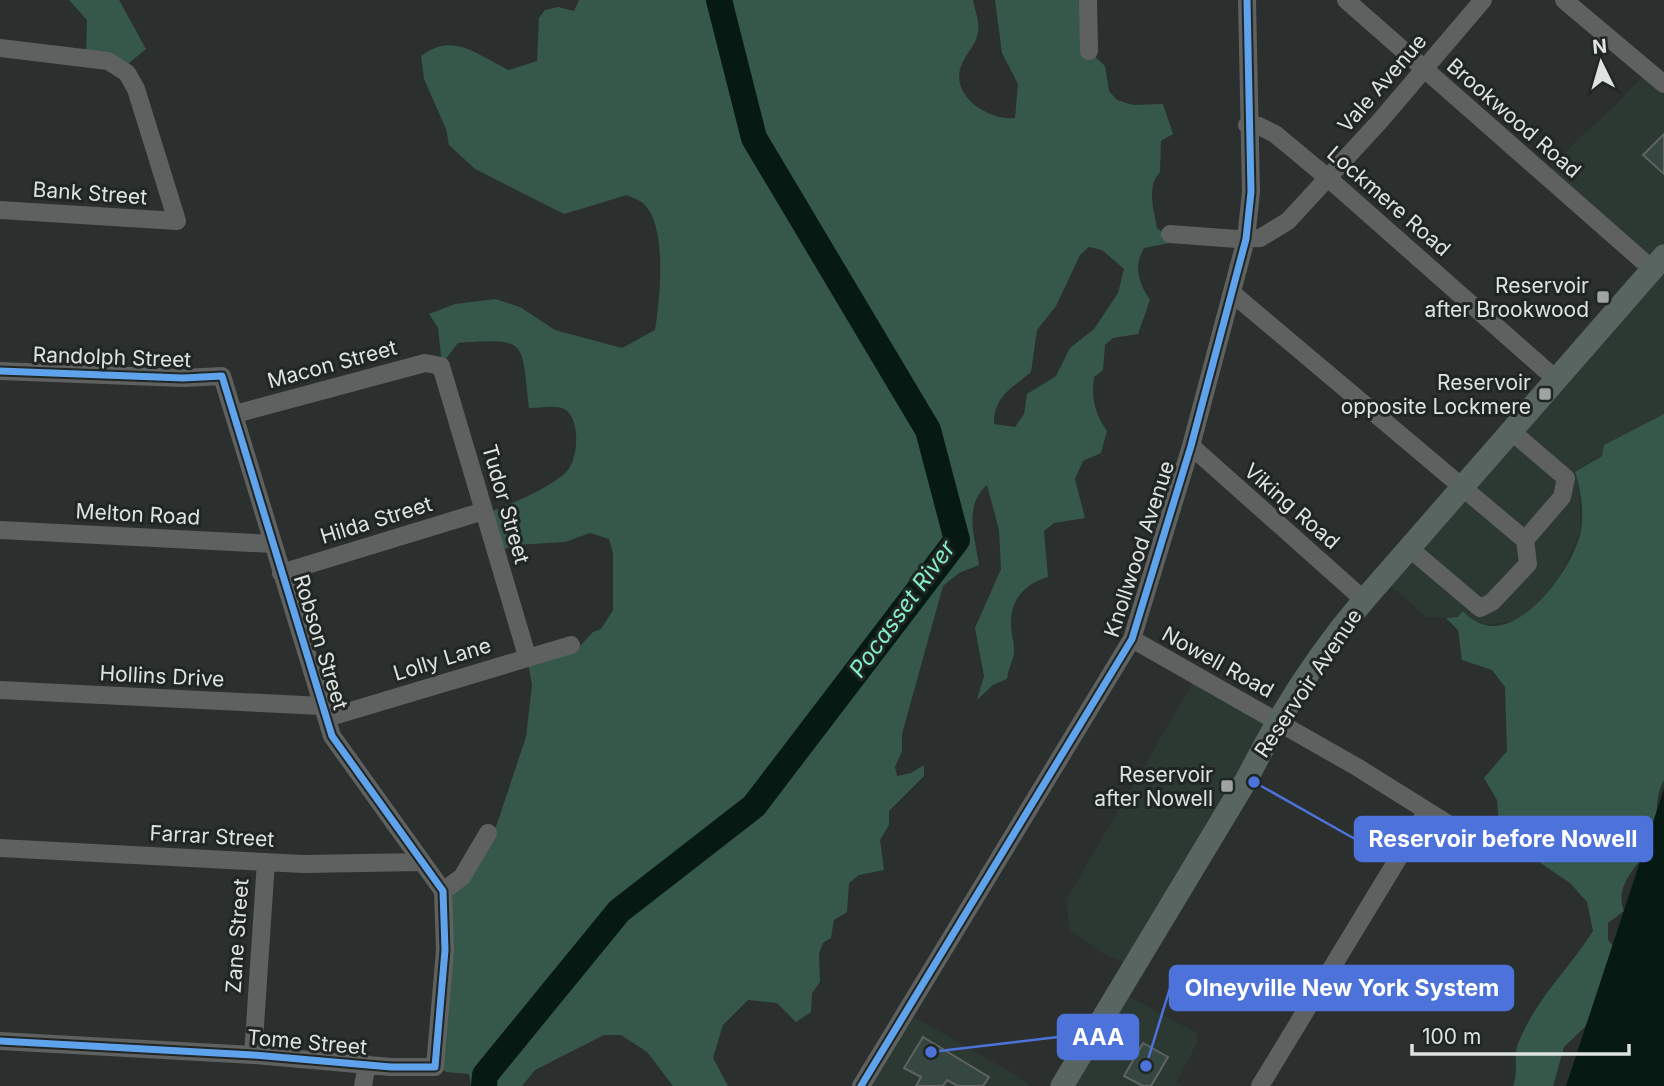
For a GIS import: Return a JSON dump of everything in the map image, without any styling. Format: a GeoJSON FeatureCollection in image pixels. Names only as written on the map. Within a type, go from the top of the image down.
{"type":"FeatureCollection","features":[{"type":"Feature","properties":{"kind":"main road","name":"Reservoir Avenue"},"geometry":{"type":"LineString","coordinates":[[1062,1086],[1320,657],[1364,600],[1658,263]]}},
{"type":"Feature","properties":{"kind":"street"},"geometry":{"type":"LineString","coordinates":[[1088,0],[1089,51]]}},
{"type":"Feature","properties":{"kind":"street","name":"Knollwood Avenue"},"geometry":{"type":"LineString","coordinates":[[861,1086],[1132,639],[1191,446],[1232,293],[1251,192],[1247,125],[1247,0]]}},
{"type":"Feature","properties":{"kind":"street","name":"Brookwood Road"},"geometry":{"type":"LineString","coordinates":[[1346,0],[1423,70],[1658,263]]}},
{"type":"Feature","properties":{"kind":"street","name":"Vale Avenue"},"geometry":{"type":"LineString","coordinates":[[1242,239],[1260,238],[1288,221],[1483,0]]}},
{"type":"Feature","properties":{"kind":"street"},"geometry":{"type":"LineString","coordinates":[[1564,0],[1664,84]]}},
{"type":"Feature","properties":{"kind":"street","name":"Bank Street"},"geometry":{"type":"LineString","coordinates":[[0,48],[89,58],[117,65],[136,89],[177,222],[0,210]]}},
{"type":"Feature","properties":{"kind":"street","name":"Lockmere Road"},"geometry":{"type":"LineString","coordinates":[[1247,125],[1259,126],[1275,134],[1557,380]]}},
{"type":"Feature","properties":{"kind":"street"},"geometry":{"type":"LineString","coordinates":[[1170,234],[1242,239]]}},
{"type":"Feature","properties":{"kind":"street"},"geometry":{"type":"LineString","coordinates":[[1232,293],[1525,540],[1528,564],[1492,601],[1480,608],[1409,548]]}},
{"type":"Feature","properties":{"kind":"street","name":"Macon Street"},"geometry":{"type":"LineString","coordinates":[[235,414],[425,363],[441,366]]}},
{"type":"Feature","properties":{"kind":"street","name":"Tudor Street"},"geometry":{"type":"LineString","coordinates":[[441,366],[527,656]]}},
{"type":"Feature","properties":{"kind":"street","name":"Randolph Street"},"geometry":{"type":"LineString","coordinates":[[0,370],[183,378],[222,376]]}},
{"type":"Feature","properties":{"kind":"street","name":"Robson Street"},"geometry":{"type":"LineString","coordinates":[[222,376],[337,747],[443,891]]}},
{"type":"Feature","properties":{"kind":"street"},"geometry":{"type":"LineString","coordinates":[[1511,431],[1566,478],[1562,498],[1525,540]]}},
{"type":"Feature","properties":{"kind":"street","name":"Viking Road"},"geometry":{"type":"LineString","coordinates":[[1191,446],[1364,600]]}},
{"type":"Feature","properties":{"kind":"street","name":"Hilda Street"},"geometry":{"type":"LineString","coordinates":[[281,573],[484,512]]}},
{"type":"Feature","properties":{"kind":"street","name":"Melton Road"},"geometry":{"type":"LineString","coordinates":[[0,530],[273,544]]}},
{"type":"Feature","properties":{"kind":"street","name":"Nowell Road"},"geometry":{"type":"LineString","coordinates":[[1132,639],[1279,722],[1472,839]]}},
{"type":"Feature","properties":{"kind":"street","name":"Lolly Lane"},"geometry":{"type":"LineString","coordinates":[[325,712],[571,645]]}},
{"type":"Feature","properties":{"kind":"street","name":"Hollins Drive"},"geometry":{"type":"LineString","coordinates":[[0,690],[325,712]]}},
{"type":"Feature","properties":{"kind":"street"},"geometry":{"type":"LineString","coordinates":[[1261,1086],[1427,811]]}},
{"type":"Feature","properties":{"kind":"street"},"geometry":{"type":"LineString","coordinates":[[443,891],[462,877],[488,833]]}},
{"type":"Feature","properties":{"kind":"street","name":"Farrar Street"},"geometry":{"type":"LineString","coordinates":[[0,848],[266,862],[422,862]]}},
{"type":"Feature","properties":{"kind":"street","name":"Zane Street"},"geometry":{"type":"LineString","coordinates":[[253,1055],[266,862]]}},
{"type":"Feature","properties":{"kind":"street","name":"Tome Street"},"geometry":{"type":"LineString","coordinates":[[0,1041],[435,1067],[445,950],[443,891]]}},
{"type":"Feature","properties":{"kind":"street"},"geometry":{"type":"LineString","coordinates":[[363,1086],[367,1064]]}},
{"type":"Feature","properties":{"kind":"shaded area"},"geometry":{"type":"Polygon","coordinates":[[[1646,71],[1664,84],[1664,414],[1604,445],[1602,456],[1594,458],[1584,468],[1579,484],[1581,531],[1558,580],[1540,603],[1518,621],[1482,625],[1471,621],[1463,612],[1458,617],[1426,617],[1384,580],[1649,274],[1549,174],[1575,142],[1618,103],[1646,71]]]}},
{"type":"Feature","properties":{"kind":"shaded area"},"geometry":{"type":"Polygon","coordinates":[[[1196,677],[1270,715],[1130,966],[1101,952],[1070,930],[1066,900],[1196,677]]]}},
{"type":"Feature","properties":{"kind":"shaded area"},"geometry":{"type":"Polygon","coordinates":[[[1664,789],[1664,1086],[1566,1086],[1664,789]]]}},
{"type":"Feature","properties":{"kind":"shaded area"},"geometry":{"type":"Polygon","coordinates":[[[1121,992],[1197,1033],[1197,1043],[1176,1083],[1183,1086],[1062,1086],[1121,992]]]}},
{"type":"Feature","properties":{"kind":"shaded area"},"geometry":{"type":"Polygon","coordinates":[[[909,1014],[1016,1075],[1031,1086],[860,1086],[909,1014]]]}},
{"type":"Feature","properties":{"kind":"green space"},"geometry":{"type":"Polygon","coordinates":[[[69,0],[119,0],[146,49],[123,68],[86,53],[87,20],[69,0]]]}},
{"type":"Feature","properties":{"kind":"green space"},"geometry":{"type":"Polygon","coordinates":[[[579,0],[973,0],[978,32],[961,66],[961,88],[974,105],[984,111],[994,116],[1015,118],[1018,84],[1002,53],[995,0],[1088,0],[1089,51],[1105,66],[1109,91],[1117,100],[1133,105],[1163,104],[1173,134],[1161,141],[1160,172],[1153,185],[1152,199],[1157,228],[1175,242],[1144,248],[1138,268],[1143,288],[1150,300],[1138,334],[1113,338],[1105,345],[1103,370],[1094,377],[1095,406],[1107,431],[1101,453],[1083,461],[1075,479],[1085,518],[1054,523],[1044,531],[1048,577],[1026,588],[1016,600],[1011,616],[1014,653],[1007,679],[993,685],[977,700],[984,676],[975,628],[1001,569],[999,530],[987,485],[980,493],[973,512],[973,533],[979,565],[959,573],[943,586],[902,734],[902,751],[895,767],[897,776],[911,773],[924,765],[924,776],[889,811],[889,825],[880,840],[884,870],[859,875],[849,883],[847,912],[834,920],[831,938],[823,943],[819,953],[820,982],[812,993],[811,1012],[796,1022],[777,1003],[748,1000],[723,1025],[713,1058],[728,1086],[673,1086],[647,1052],[621,1035],[604,1035],[535,1070],[522,1086],[471,1086],[469,1074],[446,1072],[436,1063],[447,897],[479,860],[497,824],[526,737],[532,685],[528,663],[579,647],[593,632],[601,629],[613,610],[613,553],[609,539],[590,533],[565,542],[515,545],[499,551],[486,513],[541,489],[567,471],[574,458],[574,423],[563,408],[529,408],[522,356],[510,343],[458,343],[442,364],[438,328],[429,314],[455,304],[495,299],[520,307],[555,330],[622,348],[655,330],[660,266],[653,217],[646,206],[637,200],[627,195],[564,214],[475,169],[449,145],[446,129],[424,79],[421,56],[433,49],[455,45],[476,52],[509,70],[537,61],[539,18],[545,10],[558,7],[574,11],[579,0]],[[1089,247],[1080,255],[1056,306],[1037,330],[1031,372],[1000,400],[994,424],[1015,427],[1024,414],[1027,394],[1056,376],[1070,348],[1094,329],[1118,293],[1124,269],[1102,250],[1089,247]]]}},
{"type":"Feature","properties":{"kind":"green space"},"geometry":{"type":"Polygon","coordinates":[[[1664,414],[1664,780],[1658,797],[1656,828],[1651,843],[1625,883],[1622,892],[1624,911],[1608,923],[1608,940],[1619,952],[1602,1004],[1585,1027],[1564,1047],[1553,1086],[1513,1086],[1518,1044],[1525,1028],[1542,999],[1593,931],[1587,902],[1570,883],[1515,846],[1499,824],[1497,800],[1484,778],[1507,751],[1505,687],[1492,670],[1462,660],[1458,630],[1446,618],[1458,617],[1463,611],[1480,624],[1499,626],[1517,619],[1535,606],[1565,568],[1581,531],[1581,501],[1575,472],[1602,456],[1604,445],[1664,414]]]}},
{"type":"Feature","properties":{"kind":"building"},"geometry":{"type":"Polygon","coordinates":[[[1664,134],[1664,174],[1643,155],[1664,134]]]}},
{"type":"Feature","properties":{"kind":"building"},"geometry":{"type":"Polygon","coordinates":[[[923,1037],[989,1077],[983,1086],[958,1086],[947,1080],[943,1086],[916,1086],[921,1077],[904,1068],[923,1037]]]}},
{"type":"Feature","properties":{"kind":"building"},"geometry":{"type":"Polygon","coordinates":[[[1143,1043],[1168,1057],[1151,1086],[1143,1086],[1124,1076],[1143,1043]]]}},
{"type":"Feature","properties":{"kind":"waterway","name":"Pocasset River"},"geometry":{"type":"LineString","coordinates":[[484,1086],[485,1075],[619,911],[754,806],[957,540],[928,430],[754,138],[719,0]]}},
{"type":"Feature","properties":{"kind":"cycle path"},"geometry":{"type":"LineString","coordinates":[[861,1086],[1132,639],[1191,446],[1246,239],[1251,192],[1247,0]]}},
{"type":"Feature","properties":{"kind":"cycle path"},"geometry":{"type":"LineString","coordinates":[[0,371],[183,378],[222,376],[332,736],[443,891],[445,950],[435,1067],[391,1067],[253,1055],[0,1041]]}},
{"type":"Feature","properties":{"kind":"place","name":"Reservoir after Brookwood"},"geometry":{"type":"Point","coordinates":[1603,297]}},
{"type":"Feature","properties":{"kind":"place","name":"Reservoir opposite Lockmere"},"geometry":{"type":"Point","coordinates":[1545,394]}},
{"type":"Feature","properties":{"kind":"place","name":"Reservoir before Nowell"},"geometry":{"type":"Point","coordinates":[1254,782]}},
{"type":"Feature","properties":{"kind":"place","name":"Reservoir after Nowell"},"geometry":{"type":"Point","coordinates":[1227,786]}},
{"type":"Feature","properties":{"kind":"place","name":"AAA"},"geometry":{"type":"Point","coordinates":[931,1052]}},
{"type":"Feature","properties":{"kind":"place","name":"Olneyville New York System"},"geometry":{"type":"Point","coordinates":[1146,1066]}}]}
